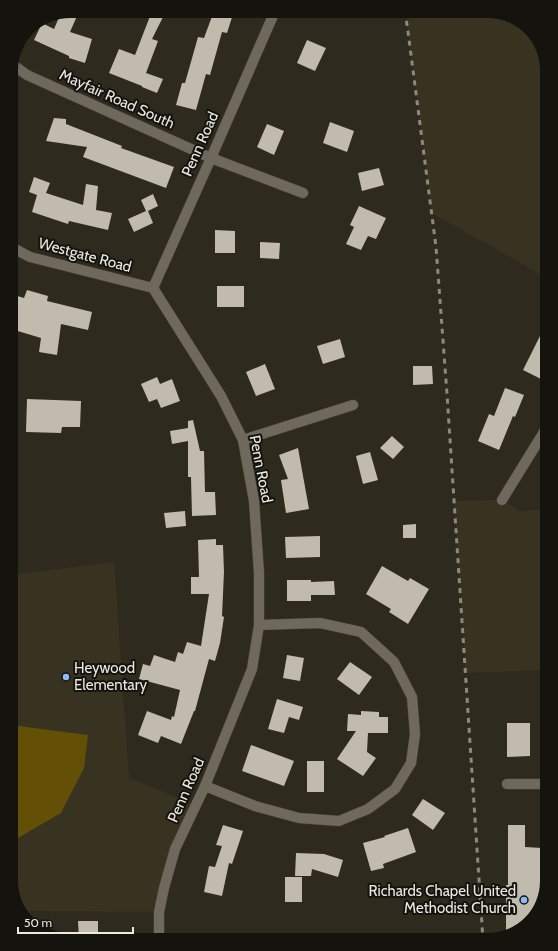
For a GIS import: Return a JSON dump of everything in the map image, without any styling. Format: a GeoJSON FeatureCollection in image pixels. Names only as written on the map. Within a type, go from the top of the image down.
{"type":"FeatureCollection","features":[{"type":"Feature","properties":{"kind":"street","name":"Penn Road"},"geometry":{"type":"LineString","coordinates":[[159,933],[159,912],[175,849],[205,786],[252,669],[259,625],[259,573],[254,501],[243,440],[221,396],[152,288],[272,18]]}},
{"type":"Feature","properties":{"kind":"street","name":"Mayfair Road South"},"geometry":{"type":"LineString","coordinates":[[18,68],[27,75],[211,158],[303,194]]}},
{"type":"Feature","properties":{"kind":"street","name":"Westgate Road"},"geometry":{"type":"LineString","coordinates":[[18,251],[30,257],[152,288]]}},
{"type":"Feature","properties":{"kind":"street"},"geometry":{"type":"LineString","coordinates":[[243,440],[353,405]]}},
{"type":"Feature","properties":{"kind":"street"},"geometry":{"type":"LineString","coordinates":[[502,500],[540,438]]}},
{"type":"Feature","properties":{"kind":"street"},"geometry":{"type":"LineString","coordinates":[[205,786],[255,806],[299,818],[338,821],[368,809],[395,789],[411,763],[415,734],[412,698],[394,662],[361,632],[320,623],[259,625]]}},
{"type":"Feature","properties":{"kind":"street"},"geometry":{"type":"LineString","coordinates":[[507,784],[540,784]]}},
{"type":"Feature","properties":{"kind":"shaded area"},"geometry":{"type":"Polygon","coordinates":[[[406,18],[491,18],[511,23],[522,31],[531,41],[535,47],[540,63],[540,274],[432,213],[406,18]]]}},
{"type":"Feature","properties":{"kind":"shaded area"},"geometry":{"type":"Polygon","coordinates":[[[502,500],[520,511],[540,510],[540,670],[466,673],[454,501],[502,500]]]}},
{"type":"Feature","properties":{"kind":"shaded area","name":"Heywood Elementary"},"geometry":{"type":"Polygon","coordinates":[[[114,562],[129,778],[196,805],[175,849],[159,912],[28,911],[23,904],[18,881],[18,574],[114,562]]]}},
{"type":"Feature","properties":{"kind":"shaded area"},"geometry":{"type":"Polygon","coordinates":[[[18,726],[88,735],[84,768],[61,813],[18,838],[18,726]]]}},
{"type":"Feature","properties":{"kind":"building"},"geometry":{"type":"Polygon","coordinates":[[[76,18],[70,32],[92,39],[85,63],[69,58],[69,56],[34,40],[39,28],[44,25],[54,29],[58,19],[76,18]]]}},
{"type":"Feature","properties":{"kind":"building"},"geometry":{"type":"Polygon","coordinates":[[[149,18],[162,18],[152,39],[158,41],[146,73],[163,79],[157,93],[109,73],[119,49],[135,55],[149,18]]]}},
{"type":"Feature","properties":{"kind":"building"},"geometry":{"type":"Polygon","coordinates":[[[211,18],[232,18],[227,33],[222,32],[210,75],[206,74],[196,110],[176,105],[182,83],[185,83],[198,37],[204,38],[211,18]]]}},
{"type":"Feature","properties":{"kind":"building"},"geometry":{"type":"Polygon","coordinates":[[[307,40],[326,48],[315,71],[297,63],[307,40]]]}},
{"type":"Feature","properties":{"kind":"building"},"geometry":{"type":"Polygon","coordinates":[[[54,118],[66,119],[66,124],[122,146],[121,148],[174,167],[166,188],[83,157],[87,147],[46,141],[54,118]]]}},
{"type":"Feature","properties":{"kind":"building"},"geometry":{"type":"Polygon","coordinates":[[[330,122],[354,131],[347,152],[323,143],[330,122]]]}},
{"type":"Feature","properties":{"kind":"building"},"geometry":{"type":"Polygon","coordinates":[[[267,124],[284,131],[274,155],[257,147],[267,124]]]}},
{"type":"Feature","properties":{"kind":"building"},"geometry":{"type":"Polygon","coordinates":[[[379,168],[384,185],[362,191],[358,173],[379,168]]]}},
{"type":"Feature","properties":{"kind":"building"},"geometry":{"type":"Polygon","coordinates":[[[34,177],[50,183],[46,193],[83,205],[86,184],[98,186],[96,210],[112,213],[108,230],[69,221],[68,224],[32,212],[37,195],[29,192],[34,177]]]}},
{"type":"Feature","properties":{"kind":"building"},"geometry":{"type":"Polygon","coordinates":[[[153,194],[158,206],[148,211],[153,223],[134,232],[128,219],[146,211],[141,200],[153,194]]]}},
{"type":"Feature","properties":{"kind":"building"},"geometry":{"type":"Polygon","coordinates":[[[359,206],[386,218],[376,239],[368,236],[361,250],[346,244],[354,227],[350,225],[359,206]]]}},
{"type":"Feature","properties":{"kind":"building"},"geometry":{"type":"Polygon","coordinates":[[[215,230],[235,231],[235,253],[215,253],[215,230]]]}},
{"type":"Feature","properties":{"kind":"building"},"geometry":{"type":"Polygon","coordinates":[[[260,242],[280,243],[279,259],[260,258],[260,242]]]}},
{"type":"Feature","properties":{"kind":"building"},"geometry":{"type":"Polygon","coordinates":[[[217,286],[244,286],[244,307],[217,307],[217,286]]]}},
{"type":"Feature","properties":{"kind":"building"},"geometry":{"type":"Polygon","coordinates":[[[27,290],[48,296],[47,301],[92,312],[88,330],[61,324],[57,355],[39,352],[41,338],[18,331],[18,296],[24,298],[27,290]]]}},
{"type":"Feature","properties":{"kind":"building"},"geometry":{"type":"Polygon","coordinates":[[[540,336],[540,378],[523,370],[540,336]]]}},
{"type":"Feature","properties":{"kind":"building"},"geometry":{"type":"Polygon","coordinates":[[[340,339],[345,357],[323,364],[317,346],[340,339]]]}},
{"type":"Feature","properties":{"kind":"building"},"geometry":{"type":"Polygon","coordinates":[[[265,364],[275,389],[256,396],[246,372],[265,364]]]}},
{"type":"Feature","properties":{"kind":"building"},"geometry":{"type":"Polygon","coordinates":[[[413,366],[432,366],[433,384],[413,385],[413,366]]]}},
{"type":"Feature","properties":{"kind":"building"},"geometry":{"type":"Polygon","coordinates":[[[157,377],[160,384],[172,379],[180,401],[161,408],[157,399],[149,402],[141,384],[157,377]]]}},
{"type":"Feature","properties":{"kind":"building"},"geometry":{"type":"Polygon","coordinates":[[[505,388],[524,395],[515,417],[513,416],[499,450],[478,441],[489,414],[494,416],[505,388]]]}},
{"type":"Feature","properties":{"kind":"building"},"geometry":{"type":"Polygon","coordinates":[[[27,399],[81,401],[80,427],[62,427],[61,433],[26,432],[27,399]]]}},
{"type":"Feature","properties":{"kind":"building"},"geometry":{"type":"Polygon","coordinates":[[[193,420],[200,451],[204,451],[205,492],[215,492],[216,515],[192,516],[191,477],[188,477],[188,441],[172,444],[170,431],[188,428],[188,421],[193,420]]]}},
{"type":"Feature","properties":{"kind":"building"},"geometry":{"type":"Polygon","coordinates":[[[392,436],[404,447],[393,459],[380,448],[392,436]]]}},
{"type":"Feature","properties":{"kind":"building"},"geometry":{"type":"Polygon","coordinates":[[[298,448],[309,509],[286,513],[281,480],[288,479],[279,455],[298,448]]]}},
{"type":"Feature","properties":{"kind":"building"},"geometry":{"type":"Polygon","coordinates":[[[370,452],[378,480],[363,484],[356,456],[370,452]]]}},
{"type":"Feature","properties":{"kind":"building"},"geometry":{"type":"Polygon","coordinates":[[[185,511],[186,526],[166,528],[164,513],[185,511]]]}},
{"type":"Feature","properties":{"kind":"building"},"geometry":{"type":"Polygon","coordinates":[[[416,524],[416,538],[403,538],[403,525],[416,524]]]}},
{"type":"Feature","properties":{"kind":"building"},"geometry":{"type":"Polygon","coordinates":[[[320,536],[320,557],[286,558],[285,537],[320,536]]]}},
{"type":"Feature","properties":{"kind":"building"},"geometry":{"type":"Polygon","coordinates":[[[216,539],[216,545],[223,545],[224,572],[222,616],[224,617],[220,643],[215,661],[209,659],[195,711],[181,744],[161,736],[158,743],[138,735],[147,711],[171,720],[172,716],[174,717],[180,690],[139,679],[143,664],[150,666],[154,655],[175,662],[178,652],[183,654],[187,642],[201,646],[209,594],[191,594],[191,577],[199,577],[198,540],[216,539]]]}},
{"type":"Feature","properties":{"kind":"building"},"geometry":{"type":"Polygon","coordinates":[[[382,566],[408,581],[410,578],[429,589],[408,624],[389,612],[391,609],[366,594],[382,566]]]}},
{"type":"Feature","properties":{"kind":"building"},"geometry":{"type":"Polygon","coordinates":[[[287,580],[311,580],[311,582],[334,581],[335,595],[311,595],[311,601],[287,601],[287,580]]]}},
{"type":"Feature","properties":{"kind":"building"},"geometry":{"type":"Polygon","coordinates":[[[287,655],[304,658],[300,681],[283,678],[287,655]]]}},
{"type":"Feature","properties":{"kind":"building"},"geometry":{"type":"Polygon","coordinates":[[[350,662],[372,677],[359,695],[337,679],[350,662]]]}},
{"type":"Feature","properties":{"kind":"building"},"geometry":{"type":"Polygon","coordinates":[[[277,699],[303,707],[299,720],[289,717],[284,733],[268,729],[277,699]]]}},
{"type":"Feature","properties":{"kind":"building"},"geometry":{"type":"Polygon","coordinates":[[[361,711],[379,712],[379,717],[388,717],[388,733],[368,733],[367,752],[376,758],[363,776],[337,759],[356,731],[347,731],[348,714],[361,715],[361,711]]]}},
{"type":"Feature","properties":{"kind":"building"},"geometry":{"type":"Polygon","coordinates":[[[507,723],[530,723],[530,756],[507,757],[507,723]]]}},
{"type":"Feature","properties":{"kind":"building"},"geometry":{"type":"Polygon","coordinates":[[[251,745],[294,761],[284,786],[242,771],[251,745]]]}},
{"type":"Feature","properties":{"kind":"building"},"geometry":{"type":"Polygon","coordinates":[[[307,761],[324,761],[324,792],[307,792],[307,761]]]}},
{"type":"Feature","properties":{"kind":"building"},"geometry":{"type":"Polygon","coordinates":[[[423,799],[445,813],[433,830],[412,815],[423,799]]]}},
{"type":"Feature","properties":{"kind":"building"},"geometry":{"type":"Polygon","coordinates":[[[223,825],[243,831],[232,864],[229,863],[222,896],[204,892],[209,866],[215,867],[222,846],[216,845],[223,825]]]}},
{"type":"Feature","properties":{"kind":"building"},"geometry":{"type":"Polygon","coordinates":[[[508,825],[525,825],[525,847],[540,848],[540,888],[536,901],[529,913],[517,924],[506,930],[506,885],[508,885],[508,825]]]}},
{"type":"Feature","properties":{"kind":"building"},"geometry":{"type":"Polygon","coordinates":[[[408,828],[416,852],[383,864],[384,868],[371,871],[363,843],[385,837],[384,836],[408,828]]]}},
{"type":"Feature","properties":{"kind":"building"},"geometry":{"type":"Polygon","coordinates":[[[296,853],[324,854],[343,860],[338,877],[312,869],[311,876],[295,876],[296,853]]]}},
{"type":"Feature","properties":{"kind":"building"},"geometry":{"type":"Polygon","coordinates":[[[285,877],[302,877],[302,902],[285,902],[285,877]]]}},
{"type":"Feature","properties":{"kind":"building"},"geometry":{"type":"Polygon","coordinates":[[[78,921],[98,921],[98,933],[79,933],[78,921]]]}},
{"type":"Feature","properties":{"kind":"railway"},"geometry":{"type":"LineString","coordinates":[[406,18],[436,247],[483,933]]}},
{"type":"Feature","properties":{"kind":"place","name":"Heywood Elementary"},"geometry":{"type":"Point","coordinates":[66,677]}},
{"type":"Feature","properties":{"kind":"place","name":"Richards Chapel United Methodist Church"},"geometry":{"type":"Point","coordinates":[524,900]}}]}
